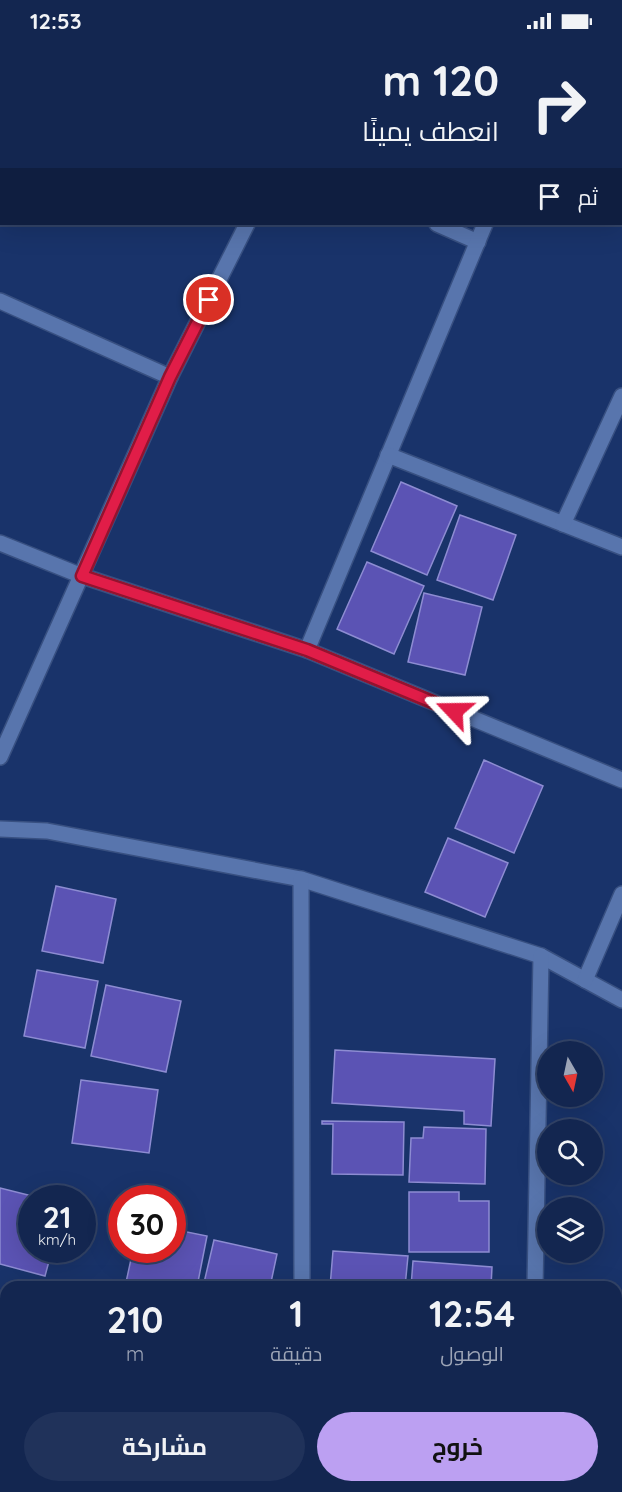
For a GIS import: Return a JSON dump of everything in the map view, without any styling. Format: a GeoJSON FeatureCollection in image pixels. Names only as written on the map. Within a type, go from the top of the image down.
{"type":"FeatureCollection","features":[{"type":"Feature","properties":{"kind":"street"},"geometry":{"type":"LineString","coordinates":[[0,757],[170,377],[246,225]]}},
{"type":"Feature","properties":{"kind":"street"},"geometry":{"type":"LineString","coordinates":[[439,225],[478,242]]}},
{"type":"Feature","properties":{"kind":"street"},"geometry":{"type":"LineString","coordinates":[[307,650],[485,225]]}},
{"type":"Feature","properties":{"kind":"street"},"geometry":{"type":"LineString","coordinates":[[0,301],[170,377]]}},
{"type":"Feature","properties":{"kind":"street"},"geometry":{"type":"LineString","coordinates":[[563,524],[622,396]]}},
{"type":"Feature","properties":{"kind":"street"},"geometry":{"type":"LineString","coordinates":[[388,455],[622,547]]}},
{"type":"Feature","properties":{"kind":"street"},"geometry":{"type":"LineString","coordinates":[[0,543],[82,576],[307,650],[622,780]]}},
{"type":"Feature","properties":{"kind":"street"},"geometry":{"type":"LineString","coordinates":[[0,830],[46,831],[301,879],[541,956],[622,1000]]}},
{"type":"Feature","properties":{"kind":"street"},"geometry":{"type":"LineString","coordinates":[[301,879],[302,1281]]}},
{"type":"Feature","properties":{"kind":"street"},"geometry":{"type":"LineString","coordinates":[[585,980],[622,894]]}},
{"type":"Feature","properties":{"kind":"street"},"geometry":{"type":"LineString","coordinates":[[535,1281],[541,956]]}},
{"type":"Feature","properties":{"kind":"building"},"geometry":{"type":"Polygon","coordinates":[[[401,482],[457,506],[427,575],[371,551],[401,482]]]}},
{"type":"Feature","properties":{"kind":"building"},"geometry":{"type":"Polygon","coordinates":[[[460,515],[516,535],[493,600],[437,580],[460,515]]]}},
{"type":"Feature","properties":{"kind":"building"},"geometry":{"type":"Polygon","coordinates":[[[367,562],[424,586],[394,654],[337,629],[367,562]]]}},
{"type":"Feature","properties":{"kind":"building"},"geometry":{"type":"Polygon","coordinates":[[[424,593],[482,607],[465,675],[408,662],[424,593]]]}},
{"type":"Feature","properties":{"kind":"building"},"geometry":{"type":"Polygon","coordinates":[[[484,760],[543,786],[514,853],[455,828],[484,760]]]}},
{"type":"Feature","properties":{"kind":"building"},"geometry":{"type":"Polygon","coordinates":[[[448,838],[508,863],[485,917],[425,892],[448,838]]]}},
{"type":"Feature","properties":{"kind":"building"},"geometry":{"type":"Polygon","coordinates":[[[56,886],[116,899],[103,963],[42,951],[56,886]]]}},
{"type":"Feature","properties":{"kind":"building"},"geometry":{"type":"Polygon","coordinates":[[[37,970],[98,981],[85,1048],[24,1036],[37,970]]]}},
{"type":"Feature","properties":{"kind":"building"},"geometry":{"type":"Polygon","coordinates":[[[106,985],[181,1001],[166,1072],[91,1056],[106,985]]]}},
{"type":"Feature","properties":{"kind":"building"},"geometry":{"type":"Polygon","coordinates":[[[335,1050],[495,1059],[491,1126],[464,1124],[464,1111],[332,1103],[335,1050]]]}},
{"type":"Feature","properties":{"kind":"building"},"geometry":{"type":"Polygon","coordinates":[[[81,1080],[158,1090],[149,1153],[72,1143],[81,1080]]]}},
{"type":"Feature","properties":{"kind":"building"},"geometry":{"type":"Polygon","coordinates":[[[322,1121],[404,1122],[403,1175],[332,1174],[333,1124],[322,1124],[322,1121]]]}},
{"type":"Feature","properties":{"kind":"building"},"geometry":{"type":"Polygon","coordinates":[[[424,1127],[486,1129],[485,1184],[409,1182],[411,1138],[423,1138],[424,1127]]]}},
{"type":"Feature","properties":{"kind":"building"},"geometry":{"type":"Polygon","coordinates":[[[0,1188],[18,1192],[18,1263],[48,1263],[45,1276],[0,1264],[0,1188]]]}},
{"type":"Feature","properties":{"kind":"building"},"geometry":{"type":"Polygon","coordinates":[[[409,1192],[459,1192],[459,1201],[489,1201],[489,1252],[409,1252],[409,1192]]]}},
{"type":"Feature","properties":{"kind":"building"},"geometry":{"type":"Polygon","coordinates":[[[186,1232],[207,1236],[198,1281],[126,1281],[130,1263],[186,1263],[186,1232]]]}},
{"type":"Feature","properties":{"kind":"building"},"geometry":{"type":"Polygon","coordinates":[[[214,1240],[277,1254],[271,1281],[204,1281],[214,1240]]]}},
{"type":"Feature","properties":{"kind":"building"},"geometry":{"type":"Polygon","coordinates":[[[333,1251],[408,1256],[406,1281],[330,1281],[333,1251]]]}},
{"type":"Feature","properties":{"kind":"building"},"geometry":{"type":"Polygon","coordinates":[[[413,1261],[492,1267],[491,1281],[411,1281],[413,1261]]]}},
{"type":"Feature","properties":{"kind":"route"},"geometry":{"type":"LineString","coordinates":[[209,300],[170,377],[82,576],[307,650],[454,711]]}}]}
